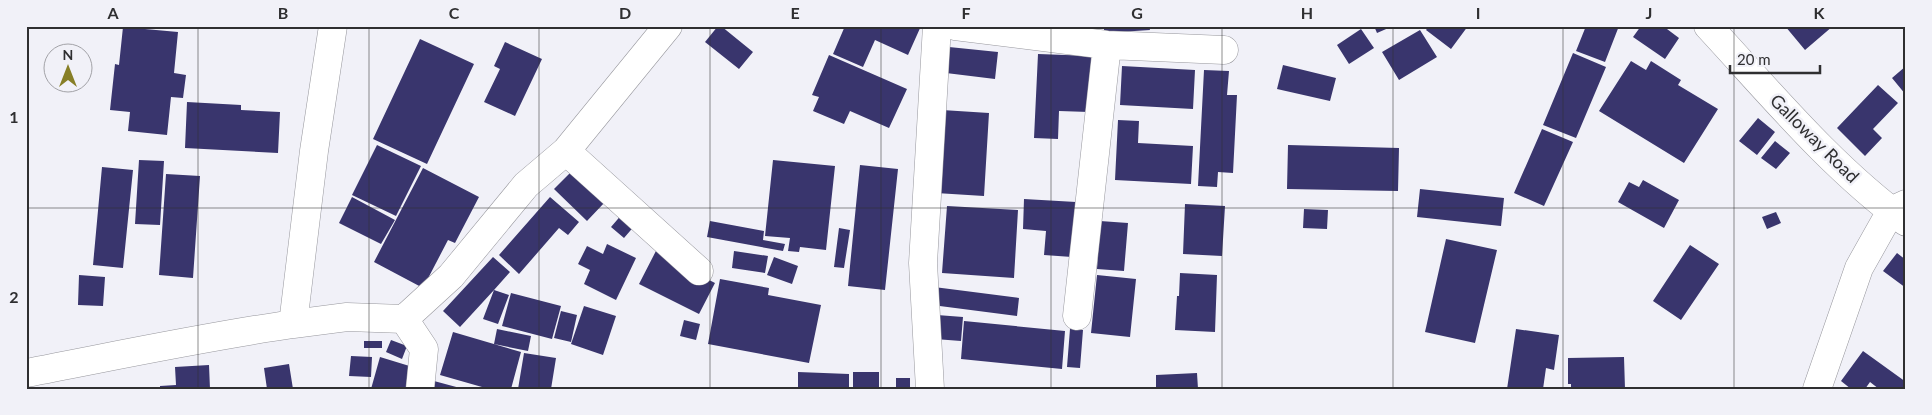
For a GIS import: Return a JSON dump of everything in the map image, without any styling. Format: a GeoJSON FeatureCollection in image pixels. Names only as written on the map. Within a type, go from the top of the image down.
{"type":"FeatureCollection","features":[{"type":"Feature","properties":{"kind":"street"},"geometry":{"type":"LineString","coordinates":[[293,324],[314,151],[333,26]]}},
{"type":"Feature","properties":{"kind":"street"},"geometry":{"type":"LineString","coordinates":[[26,373],[220,334],[348,317],[404,319],[451,276],[526,185],[566,151],[668,26]]}},
{"type":"Feature","properties":{"kind":"street"},"geometry":{"type":"LineString","coordinates":[[930,389],[923,263],[937,26]]}},
{"type":"Feature","properties":{"kind":"street"},"geometry":{"type":"LineString","coordinates":[[955,26],[1107,45],[1224,50]]}},
{"type":"Feature","properties":{"kind":"street","name":"Galloway Road"},"geometry":{"type":"LineString","coordinates":[[1708,26],[1817,145],[1901,212]]}},
{"type":"Feature","properties":{"kind":"street"},"geometry":{"type":"LineString","coordinates":[[1077,316],[1107,45]]}},
{"type":"Feature","properties":{"kind":"street"},"geometry":{"type":"LineString","coordinates":[[566,151],[699,271]]}},
{"type":"Feature","properties":{"kind":"street"},"geometry":{"type":"LineString","coordinates":[[1817,389],[1859,268],[1901,212]]}},
{"type":"Feature","properties":{"kind":"street"},"geometry":{"type":"LineString","coordinates":[[404,319],[424,349],[420,389]]}},
{"type":"Feature","properties":{"kind":"building"},"geometry":{"type":"Polygon","coordinates":[[[718,26],[721,26],[753,52],[739,69],[705,42],[718,26]]]}},
{"type":"Feature","properties":{"kind":"building"},"geometry":{"type":"Polygon","coordinates":[[[845,26],[921,26],[908,55],[875,40],[863,67],[833,54],[845,26]]]}},
{"type":"Feature","properties":{"kind":"building"},"geometry":{"type":"Polygon","coordinates":[[[1104,26],[1149,26],[1150,30],[1104,33],[1104,26]]]}},
{"type":"Feature","properties":{"kind":"building"},"geometry":{"type":"Polygon","coordinates":[[[1374,26],[1393,26],[1377,33],[1374,26]]]}},
{"type":"Feature","properties":{"kind":"building"},"geometry":{"type":"Polygon","coordinates":[[[1429,26],[1468,26],[1451,49],[1426,30],[1429,26]]]}},
{"type":"Feature","properties":{"kind":"building"},"geometry":{"type":"Polygon","coordinates":[[[1586,26],[1619,26],[1605,62],[1576,51],[1586,26]]]}},
{"type":"Feature","properties":{"kind":"building"},"geometry":{"type":"Polygon","coordinates":[[[1641,26],[1663,26],[1679,38],[1665,59],[1633,37],[1641,26]]]}},
{"type":"Feature","properties":{"kind":"building"},"geometry":{"type":"Polygon","coordinates":[[[1785,26],[1833,26],[1805,50],[1785,26]]]}},
{"type":"Feature","properties":{"kind":"building"},"geometry":{"type":"Polygon","coordinates":[[[123,27],[178,32],[174,73],[186,75],[183,98],[171,97],[167,135],[128,131],[130,112],[110,110],[115,64],[119,65],[123,27]]]}},
{"type":"Feature","properties":{"kind":"building"},"geometry":{"type":"Polygon","coordinates":[[[1361,29],[1374,48],[1349,64],[1337,45],[1361,29]]]}},
{"type":"Feature","properties":{"kind":"building"},"geometry":{"type":"Polygon","coordinates":[[[1420,30],[1437,57],[1399,80],[1382,52],[1420,30]]]}},
{"type":"Feature","properties":{"kind":"building"},"geometry":{"type":"Polygon","coordinates":[[[420,39],[474,64],[427,164],[373,139],[420,39]]]}},
{"type":"Feature","properties":{"kind":"building"},"geometry":{"type":"Polygon","coordinates":[[[505,42],[542,59],[515,116],[484,102],[500,69],[494,66],[505,42]]]}},
{"type":"Feature","properties":{"kind":"building"},"geometry":{"type":"Polygon","coordinates":[[[949,47],[998,52],[995,79],[946,73],[949,47]]]}},
{"type":"Feature","properties":{"kind":"building"},"geometry":{"type":"Polygon","coordinates":[[[1573,53],[1606,67],[1576,138],[1543,125],[1573,53]]]}},
{"type":"Feature","properties":{"kind":"building"},"geometry":{"type":"Polygon","coordinates":[[[1038,54],[1092,56],[1089,112],[1059,111],[1058,139],[1034,138],[1038,54]]]}},
{"type":"Feature","properties":{"kind":"building"},"geometry":{"type":"Polygon","coordinates":[[[829,55],[907,89],[889,128],[850,111],[844,124],[813,111],[819,97],[812,95],[829,55]]]}},
{"type":"Feature","properties":{"kind":"building"},"geometry":{"type":"Polygon","coordinates":[[[1631,61],[1646,70],[1651,61],[1681,80],[1678,85],[1718,109],[1684,163],[1599,111],[1631,61]]]}},
{"type":"Feature","properties":{"kind":"building"},"geometry":{"type":"Polygon","coordinates":[[[1283,65],[1336,78],[1330,101],[1277,89],[1283,65]]]}},
{"type":"Feature","properties":{"kind":"building"},"geometry":{"type":"Polygon","coordinates":[[[1122,66],[1195,70],[1193,109],[1120,105],[1122,66]]]}},
{"type":"Feature","properties":{"kind":"building"},"geometry":{"type":"Polygon","coordinates":[[[1906,66],[1906,95],[1892,78],[1906,66]]]}},
{"type":"Feature","properties":{"kind":"building"},"geometry":{"type":"Polygon","coordinates":[[[1204,70],[1229,71],[1227,95],[1237,95],[1233,173],[1218,172],[1217,187],[1198,186],[1204,70]]]}},
{"type":"Feature","properties":{"kind":"building"},"geometry":{"type":"Polygon","coordinates":[[[1878,85],[1898,103],[1873,129],[1882,138],[1865,156],[1837,128],[1878,85]]]}},
{"type":"Feature","properties":{"kind":"building"},"geometry":{"type":"Polygon","coordinates":[[[187,102],[241,105],[241,110],[280,112],[278,153],[185,148],[187,102]]]}},
{"type":"Feature","properties":{"kind":"building"},"geometry":{"type":"Polygon","coordinates":[[[942,110],[989,113],[984,196],[936,193],[942,110]]]}},
{"type":"Feature","properties":{"kind":"building"},"geometry":{"type":"Polygon","coordinates":[[[1758,118],[1775,132],[1757,155],[1739,141],[1758,118]]]}},
{"type":"Feature","properties":{"kind":"building"},"geometry":{"type":"Polygon","coordinates":[[[1118,120],[1139,121],[1138,143],[1193,146],[1191,184],[1115,180],[1118,120]]]}},
{"type":"Feature","properties":{"kind":"building"},"geometry":{"type":"Polygon","coordinates":[[[1542,129],[1573,142],[1544,206],[1514,193],[1542,129]]]}},
{"type":"Feature","properties":{"kind":"building"},"geometry":{"type":"Polygon","coordinates":[[[1775,141],[1790,153],[1776,169],[1761,158],[1775,141]]]}},
{"type":"Feature","properties":{"kind":"building"},"geometry":{"type":"Polygon","coordinates":[[[377,145],[421,166],[396,216],[352,195],[377,145]]]}},
{"type":"Feature","properties":{"kind":"building"},"geometry":{"type":"Polygon","coordinates":[[[1288,145],[1399,148],[1398,191],[1287,189],[1288,145]]]}},
{"type":"Feature","properties":{"kind":"building"},"geometry":{"type":"Polygon","coordinates":[[[139,160],[164,161],[160,225],[135,224],[139,160]]]}},
{"type":"Feature","properties":{"kind":"building"},"geometry":{"type":"Polygon","coordinates":[[[773,160],[835,166],[826,250],[800,247],[799,252],[788,251],[790,238],[765,236],[773,160]]]}},
{"type":"Feature","properties":{"kind":"building"},"geometry":{"type":"Polygon","coordinates":[[[860,165],[898,169],[885,290],[848,286],[860,165]]]}},
{"type":"Feature","properties":{"kind":"building"},"geometry":{"type":"Polygon","coordinates":[[[102,167],[133,170],[123,268],[93,265],[102,167]]]}},
{"type":"Feature","properties":{"kind":"building"},"geometry":{"type":"Polygon","coordinates":[[[423,168],[479,197],[455,243],[448,240],[423,288],[374,262],[423,168]]]}},
{"type":"Feature","properties":{"kind":"building"},"geometry":{"type":"Polygon","coordinates":[[[573,170],[605,202],[587,221],[554,189],[573,170]]]}},
{"type":"Feature","properties":{"kind":"building"},"geometry":{"type":"Polygon","coordinates":[[[166,174],[200,176],[193,278],[159,275],[166,174]]]}},
{"type":"Feature","properties":{"kind":"building"},"geometry":{"type":"Polygon","coordinates":[[[1643,180],[1679,200],[1664,228],[1618,202],[1629,182],[1639,187],[1643,180]]]}},
{"type":"Feature","properties":{"kind":"building"},"geometry":{"type":"Polygon","coordinates":[[[1420,189],[1504,198],[1501,226],[1417,217],[1420,189]]]}},
{"type":"Feature","properties":{"kind":"building"},"geometry":{"type":"Polygon","coordinates":[[[352,197],[395,220],[381,244],[339,223],[352,197]]]}},
{"type":"Feature","properties":{"kind":"building"},"geometry":{"type":"Polygon","coordinates":[[[550,197],[579,222],[568,235],[559,228],[519,274],[499,255],[550,197]]]}},
{"type":"Feature","properties":{"kind":"building"},"geometry":{"type":"Polygon","coordinates":[[[1024,199],[1076,202],[1072,257],[1044,255],[1046,231],[1023,229],[1024,199]]]}},
{"type":"Feature","properties":{"kind":"building"},"geometry":{"type":"Polygon","coordinates":[[[1185,204],[1225,206],[1222,256],[1183,254],[1185,204]]]}},
{"type":"Feature","properties":{"kind":"building"},"geometry":{"type":"Polygon","coordinates":[[[947,206],[1018,210],[1014,278],[942,273],[947,206]]]}},
{"type":"Feature","properties":{"kind":"building"},"geometry":{"type":"Polygon","coordinates":[[[1304,209],[1328,210],[1327,229],[1303,228],[1304,209]]]}},
{"type":"Feature","properties":{"kind":"building"},"geometry":{"type":"Polygon","coordinates":[[[1776,212],[1781,223],[1767,229],[1762,217],[1776,212]]]}},
{"type":"Feature","properties":{"kind":"building"},"geometry":{"type":"Polygon","coordinates":[[[623,213],[636,224],[624,238],[611,227],[623,213]]]}},
{"type":"Feature","properties":{"kind":"building"},"geometry":{"type":"Polygon","coordinates":[[[710,221],[764,231],[763,240],[785,244],[783,251],[707,237],[710,221]]]}},
{"type":"Feature","properties":{"kind":"building"},"geometry":{"type":"Polygon","coordinates":[[[1100,221],[1128,223],[1124,271],[1097,269],[1100,221]]]}},
{"type":"Feature","properties":{"kind":"building"},"geometry":{"type":"Polygon","coordinates":[[[839,228],[850,230],[844,268],[834,267],[839,228]]]}},
{"type":"Feature","properties":{"kind":"building"},"geometry":{"type":"Polygon","coordinates":[[[1446,239],[1497,250],[1475,343],[1425,332],[1446,239]]]}},
{"type":"Feature","properties":{"kind":"building"},"geometry":{"type":"Polygon","coordinates":[[[607,244],[636,258],[616,300],[584,284],[590,270],[578,264],[587,246],[603,254],[607,244]]]}},
{"type":"Feature","properties":{"kind":"building"},"geometry":{"type":"Polygon","coordinates":[[[1690,245],[1719,264],[1681,320],[1653,301],[1690,245]]]}},
{"type":"Feature","properties":{"kind":"building"},"geometry":{"type":"Polygon","coordinates":[[[658,247],[676,263],[715,283],[699,314],[639,284],[658,247]]]}},
{"type":"Feature","properties":{"kind":"building"},"geometry":{"type":"Polygon","coordinates":[[[734,251],[768,256],[765,273],[732,268],[734,251]]]}},
{"type":"Feature","properties":{"kind":"building"},"geometry":{"type":"Polygon","coordinates":[[[1897,253],[1906,260],[1906,288],[1883,271],[1897,253]]]}},
{"type":"Feature","properties":{"kind":"building"},"geometry":{"type":"Polygon","coordinates":[[[493,257],[510,272],[460,327],[443,311],[493,257]]]}},
{"type":"Feature","properties":{"kind":"building"},"geometry":{"type":"Polygon","coordinates":[[[774,257],[798,266],[792,284],[767,275],[774,257]]]}},
{"type":"Feature","properties":{"kind":"building"},"geometry":{"type":"Polygon","coordinates":[[[1180,273],[1217,275],[1215,332],[1175,330],[1180,273]]]}},
{"type":"Feature","properties":{"kind":"building"},"geometry":{"type":"Polygon","coordinates":[[[79,275],[105,277],[103,306],[78,305],[79,275]]]}},
{"type":"Feature","properties":{"kind":"building"},"geometry":{"type":"Polygon","coordinates":[[[1097,275],[1136,279],[1130,337],[1091,333],[1097,275]]]}},
{"type":"Feature","properties":{"kind":"building"},"geometry":{"type":"Polygon","coordinates":[[[720,279],[769,288],[768,295],[821,305],[809,363],[708,344],[720,279]]]}},
{"type":"Feature","properties":{"kind":"building"},"geometry":{"type":"Polygon","coordinates":[[[934,287],[1019,298],[1017,316],[932,305],[934,287]]]}},
{"type":"Feature","properties":{"kind":"building"},"geometry":{"type":"Polygon","coordinates":[[[494,290],[509,295],[498,324],[483,319],[494,290]]]}},
{"type":"Feature","properties":{"kind":"building"},"geometry":{"type":"Polygon","coordinates":[[[511,293],[561,306],[552,339],[502,326],[511,293]]]}},
{"type":"Feature","properties":{"kind":"building"},"geometry":{"type":"Polygon","coordinates":[[[584,306],[616,316],[603,355],[571,344],[584,306]]]}},
{"type":"Feature","properties":{"kind":"building"},"geometry":{"type":"Polygon","coordinates":[[[561,311],[577,315],[571,342],[554,338],[561,311]]]}},
{"type":"Feature","properties":{"kind":"building"},"geometry":{"type":"Polygon","coordinates":[[[937,315],[963,317],[961,341],[935,339],[937,315]]]}},
{"type":"Feature","properties":{"kind":"building"},"geometry":{"type":"Polygon","coordinates":[[[684,320],[700,324],[696,340],[680,336],[684,320]]]}},
{"type":"Feature","properties":{"kind":"building"},"geometry":{"type":"Polygon","coordinates":[[[964,321],[1065,331],[1062,369],[961,359],[964,321]]]}},
{"type":"Feature","properties":{"kind":"building"},"geometry":{"type":"Polygon","coordinates":[[[497,329],[531,336],[528,351],[494,344],[497,329]]]}},
{"type":"Feature","properties":{"kind":"building"},"geometry":{"type":"Polygon","coordinates":[[[1070,329],[1083,330],[1080,368],[1067,367],[1070,329]]]}},
{"type":"Feature","properties":{"kind":"building"},"geometry":{"type":"Polygon","coordinates":[[[1516,329],[1559,335],[1554,370],[1546,368],[1543,389],[1507,389],[1516,329]]]}},
{"type":"Feature","properties":{"kind":"building"},"geometry":{"type":"Polygon","coordinates":[[[453,332],[521,352],[511,389],[489,389],[440,375],[453,332]]]}},
{"type":"Feature","properties":{"kind":"building"},"geometry":{"type":"Polygon","coordinates":[[[391,340],[407,346],[402,359],[386,352],[391,340]]]}},
{"type":"Feature","properties":{"kind":"building"},"geometry":{"type":"Polygon","coordinates":[[[364,341],[382,341],[382,348],[364,348],[364,341]]]}},
{"type":"Feature","properties":{"kind":"building"},"geometry":{"type":"Polygon","coordinates":[[[1863,351],[1906,382],[1906,389],[1879,389],[1870,382],[1865,389],[1851,389],[1841,381],[1863,351]]]}},
{"type":"Feature","properties":{"kind":"building"},"geometry":{"type":"Polygon","coordinates":[[[524,353],[556,358],[551,389],[518,389],[524,353]]]}},
{"type":"Feature","properties":{"kind":"building"},"geometry":{"type":"Polygon","coordinates":[[[351,356],[372,357],[371,377],[349,376],[351,356]]]}},
{"type":"Feature","properties":{"kind":"building"},"geometry":{"type":"Polygon","coordinates":[[[380,357],[416,368],[409,389],[371,389],[380,357]]]}},
{"type":"Feature","properties":{"kind":"building"},"geometry":{"type":"Polygon","coordinates":[[[1624,357],[1625,389],[1571,389],[1571,384],[1568,384],[1568,358],[1624,357]]]}},
{"type":"Feature","properties":{"kind":"building"},"geometry":{"type":"Polygon","coordinates":[[[289,364],[293,389],[267,389],[264,368],[289,364]]]}},
{"type":"Feature","properties":{"kind":"building"},"geometry":{"type":"Polygon","coordinates":[[[209,365],[210,389],[160,389],[160,386],[176,385],[175,367],[209,365]]]}},
{"type":"Feature","properties":{"kind":"building"},"geometry":{"type":"Polygon","coordinates":[[[798,372],[849,374],[849,389],[798,389],[798,372]]]}},
{"type":"Feature","properties":{"kind":"building"},"geometry":{"type":"Polygon","coordinates":[[[853,372],[879,372],[879,389],[853,389],[853,372]]]}},
{"type":"Feature","properties":{"kind":"building"},"geometry":{"type":"Polygon","coordinates":[[[1197,373],[1198,389],[1156,389],[1156,375],[1197,373]]]}},
{"type":"Feature","properties":{"kind":"building"},"geometry":{"type":"Polygon","coordinates":[[[896,378],[910,378],[910,389],[896,389],[896,378]]]}},
{"type":"Feature","properties":{"kind":"building"},"geometry":{"type":"Polygon","coordinates":[[[434,381],[460,388],[460,389],[432,389],[434,381]]]}}]}
